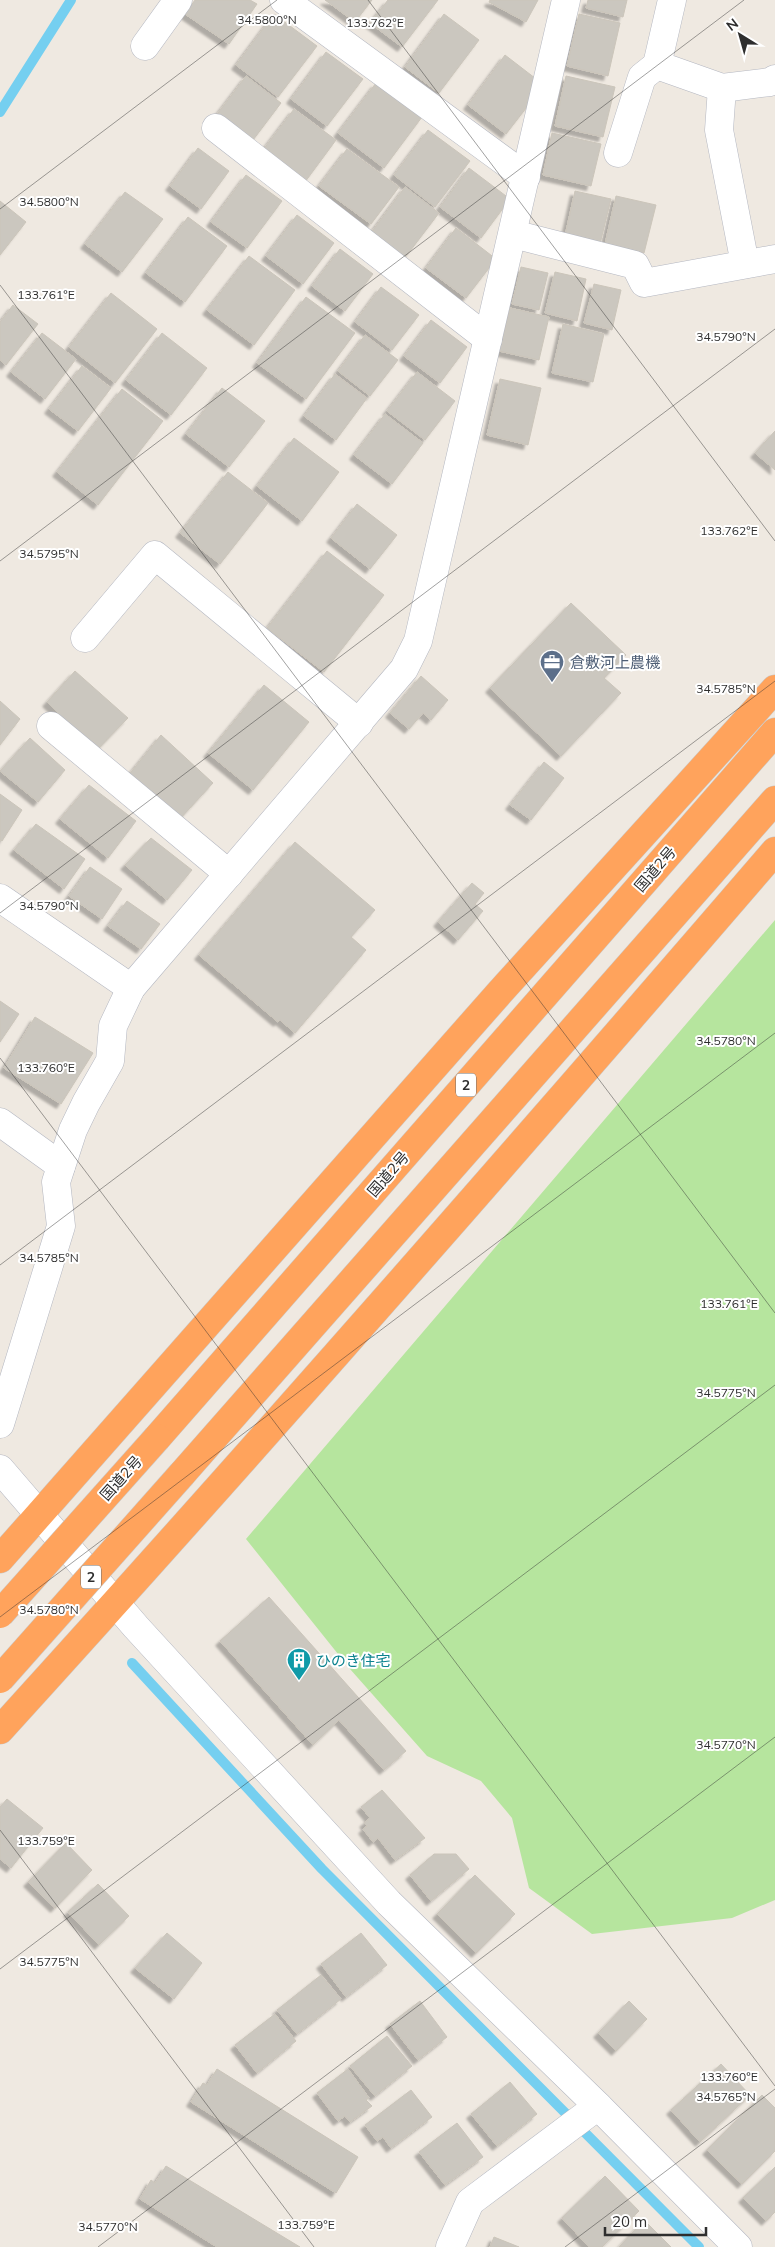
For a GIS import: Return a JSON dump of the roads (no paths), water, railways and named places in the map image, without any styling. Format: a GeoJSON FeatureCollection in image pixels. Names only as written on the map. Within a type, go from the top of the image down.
{"type":"FeatureCollection","features":[{"type":"Feature","properties":{"kind":"highway"},"geometry":{"type":"LineString","coordinates":[[0,1558],[494,998],[775,689]]}},
{"type":"Feature","properties":{"kind":"highway","name":"国道2号"},"geometry":{"type":"LineString","coordinates":[[0,1614],[157,1438],[775,732]]}},
{"type":"Feature","properties":{"kind":"highway","name":"2"},"geometry":{"type":"LineString","coordinates":[[0,1679],[775,800]]}},
{"type":"Feature","properties":{"kind":"highway"},"geometry":{"type":"LineString","coordinates":[[0,1730],[116,1603],[516,1150],[775,851]]}},
{"type":"Feature","properties":{"kind":"street"},"geometry":{"type":"LineString","coordinates":[[145,46],[178,0]]}},
{"type":"Feature","properties":{"kind":"street"},"geometry":{"type":"LineString","coordinates":[[284,0],[526,177]]}},
{"type":"Feature","properties":{"kind":"street"},"geometry":{"type":"LineString","coordinates":[[0,1424],[61,1226],[56,1182],[81,1112],[110,1060],[113,1026],[131,988],[404,669],[418,641],[566,0]]}},
{"type":"Feature","properties":{"kind":"street"},"geometry":{"type":"LineString","coordinates":[[618,153],[642,76],[657,65],[672,0]]}},
{"type":"Feature","properties":{"kind":"street"},"geometry":{"type":"LineString","coordinates":[[657,65],[722,88],[775,80]]}},
{"type":"Feature","properties":{"kind":"street"},"geometry":{"type":"LineString","coordinates":[[722,88],[719,130],[745,264]]}},
{"type":"Feature","properties":{"kind":"street"},"geometry":{"type":"LineString","coordinates":[[216,128],[488,339]]}},
{"type":"Feature","properties":{"kind":"street"},"geometry":{"type":"LineString","coordinates":[[513,234],[635,265],[644,283],[775,259]]}},
{"type":"Feature","properties":{"kind":"street"},"geometry":{"type":"LineString","coordinates":[[85,638],[155,555],[358,723]]}},
{"type":"Feature","properties":{"kind":"street"},"geometry":{"type":"LineString","coordinates":[[51,726],[229,874]]}},
{"type":"Feature","properties":{"kind":"street"},"geometry":{"type":"LineString","coordinates":[[0,898],[131,988]]}},
{"type":"Feature","properties":{"kind":"street"},"geometry":{"type":"LineString","coordinates":[[0,1122],[62,1166]]}},
{"type":"Feature","properties":{"kind":"street"},"geometry":{"type":"LineString","coordinates":[[0,1469],[116,1603],[583,2118],[738,2247]]}},
{"type":"Feature","properties":{"kind":"street"},"geometry":{"type":"LineString","coordinates":[[450,2247],[470,2202],[583,2118]]}},
{"type":"Feature","properties":{"kind":"waterway"},"geometry":{"type":"LineString","coordinates":[[0,112],[71,0]]}},
{"type":"Feature","properties":{"kind":"waterway"},"geometry":{"type":"LineString","coordinates":[[132,1663],[322,1869],[699,2247]]}},
{"type":"Feature","properties":{"kind":"place","name":"倉敷河上農機"},"geometry":{"type":"Point","coordinates":[552,683]}},
{"type":"Feature","properties":{"kind":"place","name":"ひのき住宅"},"geometry":{"type":"Point","coordinates":[299,1681]}}]}
